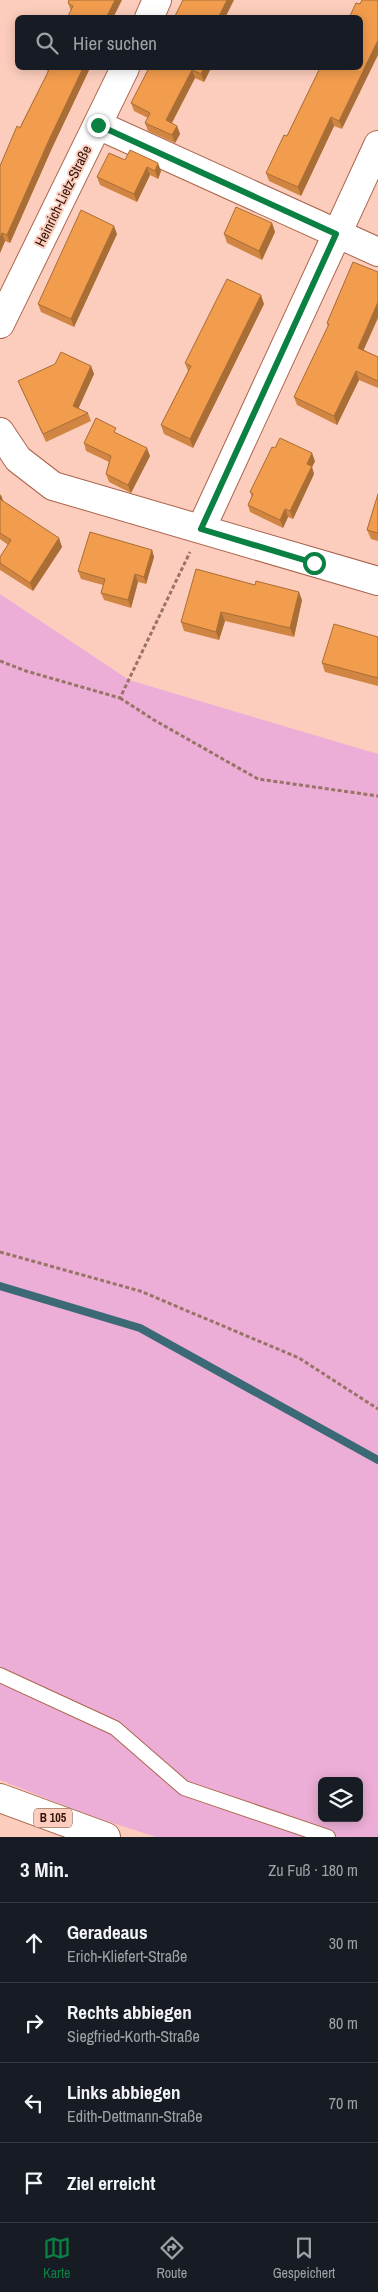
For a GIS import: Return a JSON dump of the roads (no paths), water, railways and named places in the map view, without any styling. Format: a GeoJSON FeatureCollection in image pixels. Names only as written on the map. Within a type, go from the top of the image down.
{"type":"FeatureCollection","features":[{"type":"Feature","properties":{"kind":"main road"},"geometry":{"type":"LineString","coordinates":[[150,15],[157,0]]}},
{"type":"Feature","properties":{"kind":"main road","name":"Heinrich-Lietz-Straße"},"geometry":{"type":"LineString","coordinates":[[0,324],[124,70]]}},
{"type":"Feature","properties":{"kind":"main road"},"geometry":{"type":"LineString","coordinates":[[98,125],[378,252]]}},
{"type":"Feature","properties":{"kind":"main road"},"geometry":{"type":"LineString","coordinates":[[201,529],[378,145]]}},
{"type":"Feature","properties":{"kind":"main road"},"geometry":{"type":"LineString","coordinates":[[0,432],[18,459],[53,486],[378,581]]}},
{"type":"Feature","properties":{"kind":"main road","name":"B 105"},"geometry":{"type":"LineString","coordinates":[[0,1798],[106,1837]]}},
{"type":"Feature","properties":{"kind":"lane"},"geometry":{"type":"LineString","coordinates":[[0,1675],[115,1728],[184,1788],[328,1837]]}},
{"type":"Feature","properties":{"kind":"waterway"},"geometry":{"type":"LineString","coordinates":[[0,1286],[140,1328],[378,1460]]}}]}
